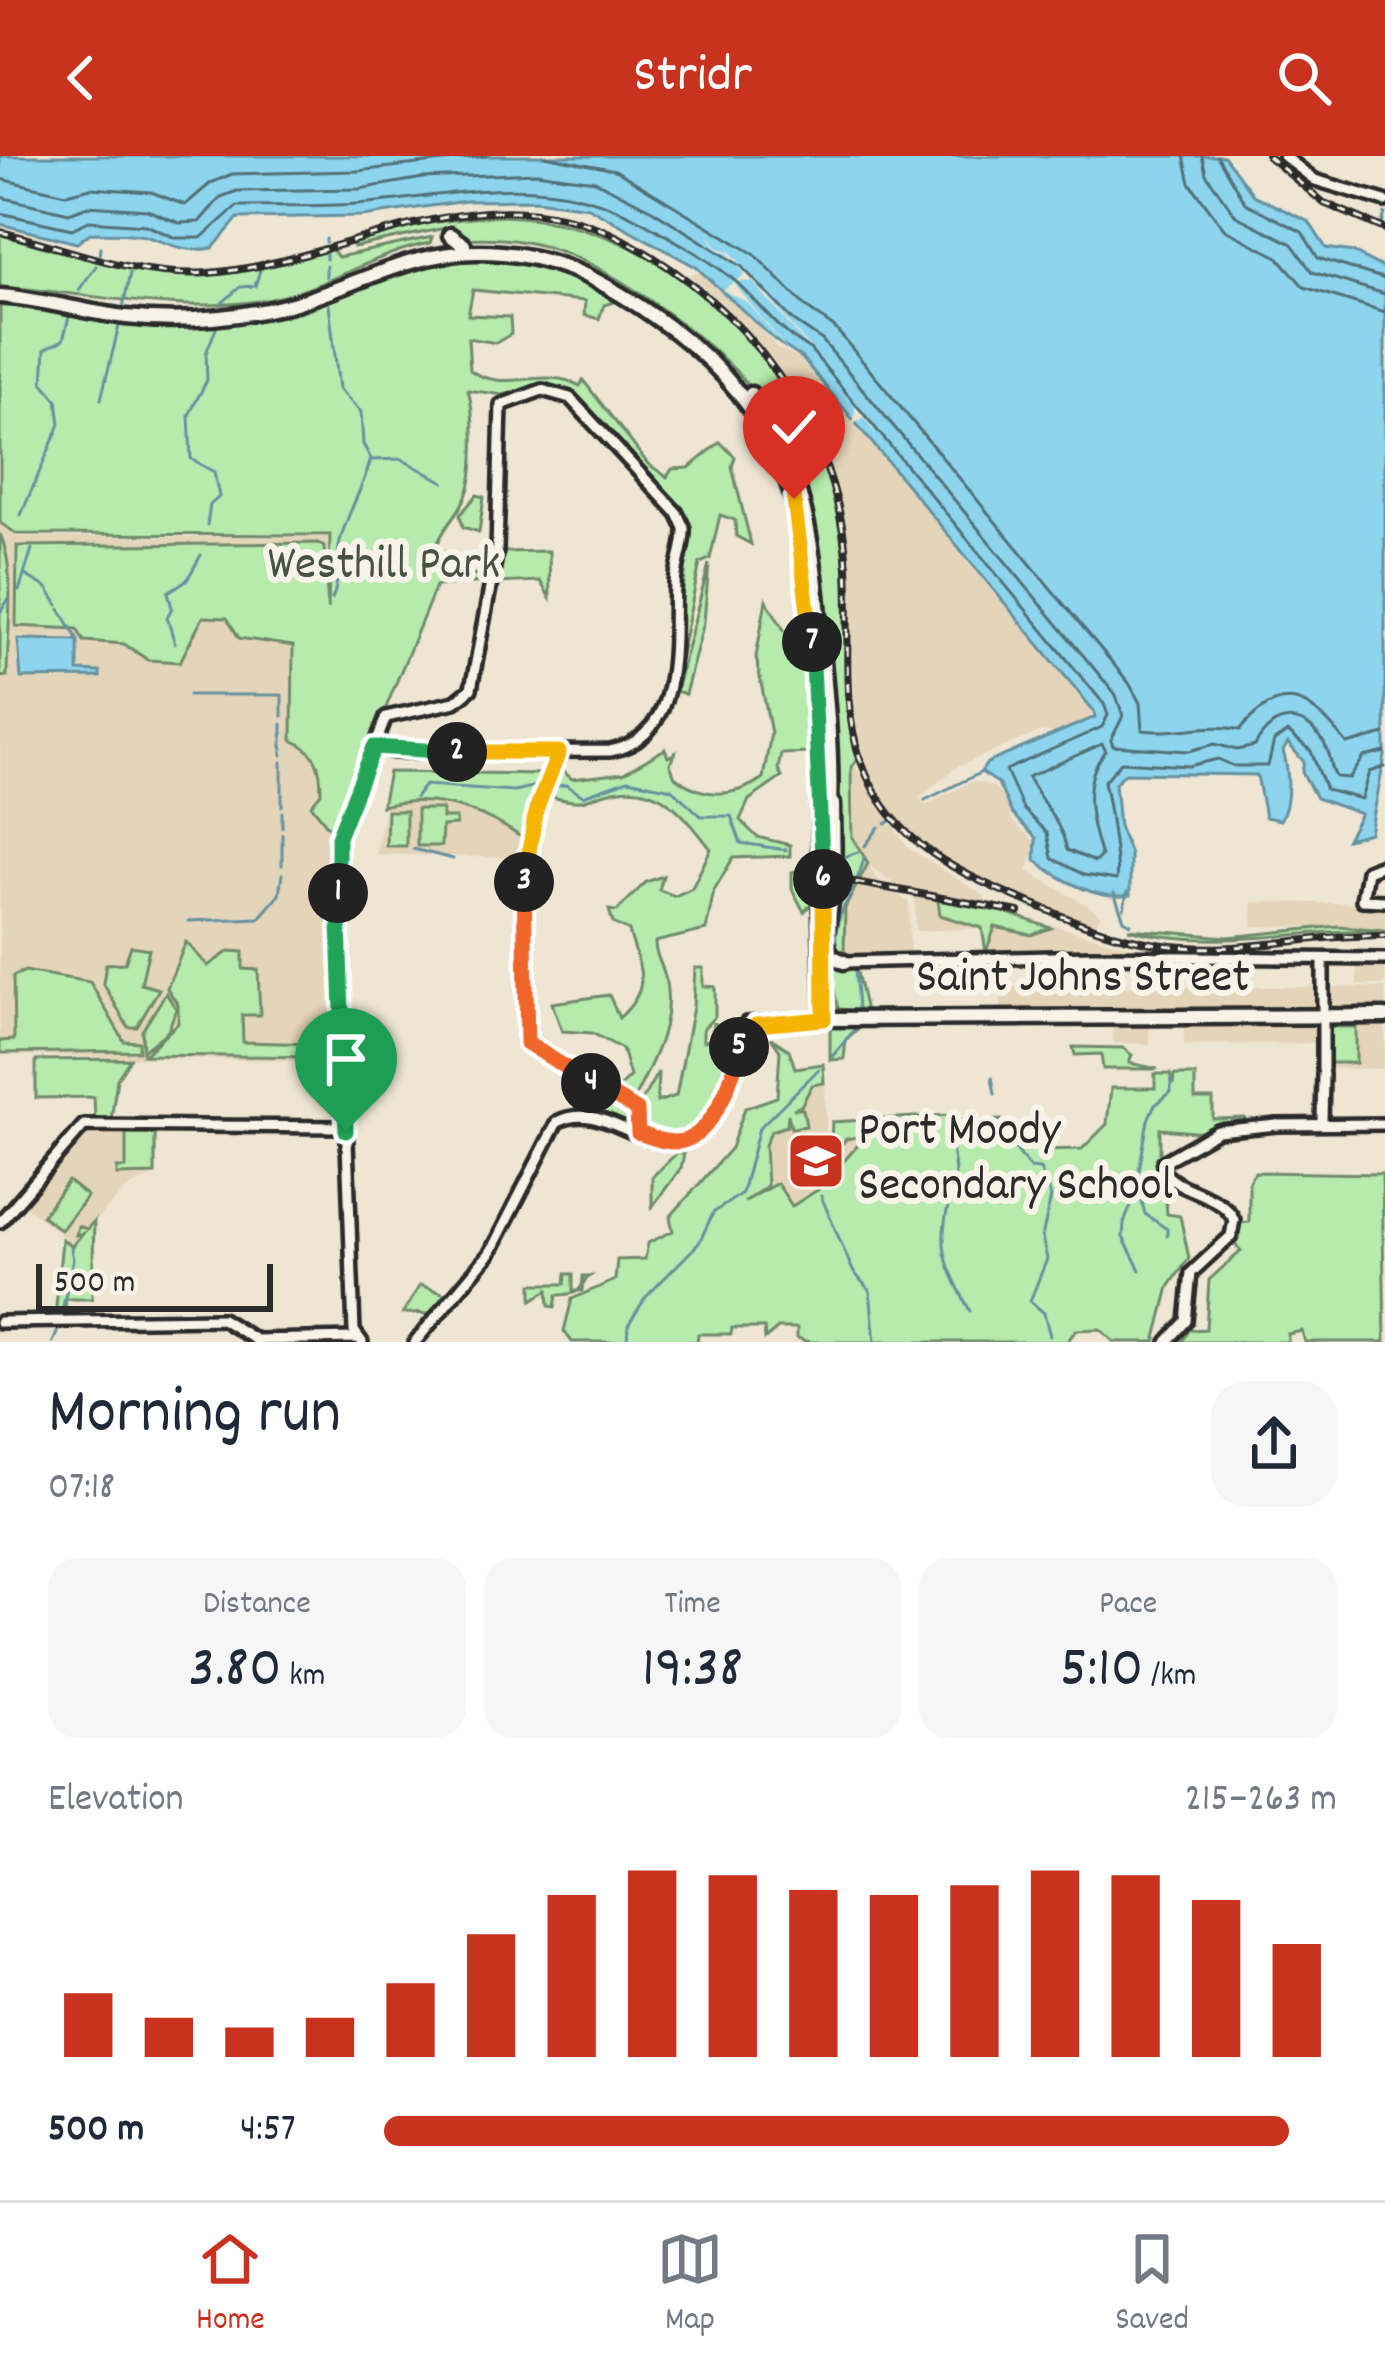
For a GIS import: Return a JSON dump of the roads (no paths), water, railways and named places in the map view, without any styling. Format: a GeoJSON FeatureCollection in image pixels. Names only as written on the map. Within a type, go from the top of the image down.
{"type":"FeatureCollection","features":[{"type":"Feature","properties":{"kind":"main road"},"geometry":{"type":"LineString","coordinates":[[0,294],[139,314],[253,308],[295,298],[398,256],[455,242],[516,247],[580,265],[716,357],[773,428],[804,499],[814,553],[834,884],[822,960],[829,1000],[826,1019]]}},
{"type":"Feature","properties":{"kind":"main road"},"geometry":{"type":"LineString","coordinates":[[0,294],[138,318],[253,313],[455,242],[520,254],[594,277],[703,353],[752,410],[791,508],[822,768],[826,1019]]}},
{"type":"Feature","properties":{"kind":"main road"},"geometry":{"type":"LineString","coordinates":[[410,260],[461,252],[520,254]]}},
{"type":"Feature","properties":{"kind":"main road"},"geometry":{"type":"LineString","coordinates":[[716,357],[777,445],[798,497],[791,508]]}},
{"type":"Feature","properties":{"kind":"main road"},"geometry":{"type":"LineString","coordinates":[[791,508],[802,511],[809,553],[830,826]]}},
{"type":"Feature","properties":{"kind":"main road"},"geometry":{"type":"LineString","coordinates":[[831,790],[826,935],[831,956],[844,962]]}},
{"type":"Feature","properties":{"kind":"main road"},"geometry":{"type":"LineString","coordinates":[[829,1000],[845,1019]]}},
{"type":"Feature","properties":{"kind":"main road","name":"Saint Johns Street"},"geometry":{"type":"LineString","coordinates":[[826,1019],[1385,1016]]}},
{"type":"Feature","properties":{"kind":"street"},"geometry":{"type":"LineString","coordinates":[[1284,156],[1316,180],[1385,201]]}},
{"type":"Feature","properties":{"kind":"street"},"geometry":{"type":"LineString","coordinates":[[0,1322],[223,1319],[256,1340],[359,1340],[346,1127],[337,841],[374,747],[386,717],[469,694],[497,551],[502,403],[542,390],[570,398],[677,512],[685,538],[675,591],[671,685],[656,722],[619,749],[394,752],[374,747]]}},
{"type":"Feature","properties":{"kind":"street"},"geometry":{"type":"LineString","coordinates":[[415,1342],[490,1253],[547,1135],[561,1120],[586,1115],[640,1134],[637,1110],[527,1041],[525,872],[536,810],[559,752]]}},
{"type":"Feature","properties":{"kind":"street"},"geometry":{"type":"LineString","coordinates":[[1385,864],[1367,871],[1362,900],[1385,901]]}},
{"type":"Feature","properties":{"kind":"street"},"geometry":{"type":"LineString","coordinates":[[822,960],[1385,959]]}},
{"type":"Feature","properties":{"kind":"street"},"geometry":{"type":"LineString","coordinates":[[1322,1124],[1323,960]]}},
{"type":"Feature","properties":{"kind":"street","name":"Saint Johns Street"},"geometry":{"type":"LineString","coordinates":[[640,1134],[669,1145],[686,1144],[702,1134],[734,1073],[742,1027],[826,1019]]}},
{"type":"Feature","properties":{"kind":"street"},"geometry":{"type":"LineString","coordinates":[[1167,1342],[1182,1324],[1198,1264],[1233,1232],[1234,1220],[1218,1203],[1177,1184],[1166,1171],[1169,1161],[1221,1131],[1281,1124],[1385,1124]]}},
{"type":"Feature","properties":{"kind":"street"},"geometry":{"type":"LineString","coordinates":[[0,1222],[84,1125],[346,1127]]}},
{"type":"Feature","properties":{"kind":"water"},"geometry":{"type":"Polygon","coordinates":[[[0,156],[1224,156],[1253,195],[1309,222],[1326,248],[1353,252],[1385,269],[1385,756],[1370,833],[1347,839],[1361,814],[1316,798],[1302,772],[1304,762],[1288,743],[1283,751],[1287,796],[1280,820],[1265,817],[1257,775],[1125,773],[1115,783],[1119,826],[1130,854],[1130,895],[1093,892],[1035,860],[1036,838],[1012,814],[998,783],[981,772],[987,763],[1095,717],[1094,711],[802,358],[776,341],[696,267],[588,207],[536,200],[466,201],[362,216],[238,218],[213,248],[195,250],[127,234],[90,233],[77,243],[0,224],[0,156]]]}},
{"type":"Feature","properties":{"kind":"water"},"geometry":{"type":"Polygon","coordinates":[[[18,639],[78,640],[78,671],[100,672],[100,677],[21,678],[18,639]]]}},
{"type":"Feature","properties":{"kind":"waterway"},"geometry":{"type":"LineString","coordinates":[[1382,224],[1385,213]]}},
{"type":"Feature","properties":{"kind":"waterway"},"geometry":{"type":"LineString","coordinates":[[99,257],[100,247]]}},
{"type":"Feature","properties":{"kind":"waterway"},"geometry":{"type":"LineString","coordinates":[[326,249],[326,259]]}},
{"type":"Feature","properties":{"kind":"waterway"},"geometry":{"type":"LineString","coordinates":[[79,290],[96,266]]}},
{"type":"Feature","properties":{"kind":"waterway"},"geometry":{"type":"LineString","coordinates":[[326,266],[326,277]]}},
{"type":"Feature","properties":{"kind":"waterway"},"geometry":{"type":"LineString","coordinates":[[222,303],[240,287],[255,286],[261,267]]}},
{"type":"Feature","properties":{"kind":"waterway"},"geometry":{"type":"LineString","coordinates":[[123,308],[130,273]]}},
{"type":"Feature","properties":{"kind":"waterway"},"geometry":{"type":"LineString","coordinates":[[329,305],[339,389],[361,412],[363,444],[371,459],[340,541],[332,599]]}},
{"type":"Feature","properties":{"kind":"waterway"},"geometry":{"type":"LineString","coordinates":[[21,515],[60,424],[57,400],[43,383],[45,349],[63,340],[70,313]]}},
{"type":"Feature","properties":{"kind":"waterway"},"geometry":{"type":"LineString","coordinates":[[101,399],[120,322]]}},
{"type":"Feature","properties":{"kind":"waterway"},"geometry":{"type":"LineString","coordinates":[[207,525],[210,505],[219,497],[214,472],[191,459],[189,415],[207,380],[206,353],[217,326]]}},
{"type":"Feature","properties":{"kind":"waterway"},"geometry":{"type":"LineString","coordinates":[[373,460],[401,459],[444,482]]}},
{"type":"Feature","properties":{"kind":"waterway"},"geometry":{"type":"LineString","coordinates":[[19,591],[32,549]]}},
{"type":"Feature","properties":{"kind":"waterway"},"geometry":{"type":"LineString","coordinates":[[175,644],[167,617],[172,608],[168,592],[187,580],[201,555]]}},
{"type":"Feature","properties":{"kind":"waterway"},"geometry":{"type":"LineString","coordinates":[[25,575],[47,588],[58,605]]}},
{"type":"Feature","properties":{"kind":"waterway"},"geometry":{"type":"LineString","coordinates":[[0,613],[8,600]]}},
{"type":"Feature","properties":{"kind":"waterway"},"geometry":{"type":"LineString","coordinates":[[60,609],[77,638]]}},
{"type":"Feature","properties":{"kind":"waterway"},"geometry":{"type":"LineString","coordinates":[[189,695],[282,695],[282,716]]}},
{"type":"Feature","properties":{"kind":"waterway"},"geometry":{"type":"LineString","coordinates":[[282,724],[282,755]]}},
{"type":"Feature","properties":{"kind":"waterway"},"geometry":{"type":"LineString","coordinates":[[282,762],[282,806]]}},
{"type":"Feature","properties":{"kind":"waterway"},"geometry":{"type":"LineString","coordinates":[[925,800],[982,772]]}},
{"type":"Feature","properties":{"kind":"waterway"},"geometry":{"type":"LineString","coordinates":[[551,787],[566,785],[583,796],[628,780],[672,789],[701,816],[731,816],[741,843],[786,850]]}},
{"type":"Feature","properties":{"kind":"waterway"},"geometry":{"type":"LineString","coordinates":[[415,798],[425,785],[514,791],[536,786]]}},
{"type":"Feature","properties":{"kind":"waterway"},"geometry":{"type":"LineString","coordinates":[[282,812],[282,827]]}},
{"type":"Feature","properties":{"kind":"waterway"},"geometry":{"type":"LineString","coordinates":[[886,824],[892,820]]}},
{"type":"Feature","properties":{"kind":"waterway"},"geometry":{"type":"LineString","coordinates":[[865,846],[879,827]]}},
{"type":"Feature","properties":{"kind":"waterway"},"geometry":{"type":"LineString","coordinates":[[282,834],[282,865]]}},
{"type":"Feature","properties":{"kind":"waterway"},"geometry":{"type":"LineString","coordinates":[[413,849],[453,859]]}},
{"type":"Feature","properties":{"kind":"waterway"},"geometry":{"type":"LineString","coordinates":[[841,858],[858,852]]}},
{"type":"Feature","properties":{"kind":"waterway"},"geometry":{"type":"LineString","coordinates":[[838,951],[840,916],[864,857]]}},
{"type":"Feature","properties":{"kind":"waterway"},"geometry":{"type":"LineString","coordinates":[[188,921],[259,918],[279,895],[282,874]]}},
{"type":"Feature","properties":{"kind":"waterway"},"geometry":{"type":"LineString","coordinates":[[1124,909],[1127,892]]}},
{"type":"Feature","properties":{"kind":"waterway"},"geometry":{"type":"LineString","coordinates":[[1114,893],[1124,920],[1131,924]]}},
{"type":"Feature","properties":{"kind":"waterway"},"geometry":{"type":"LineString","coordinates":[[855,969],[858,1008]]}},
{"type":"Feature","properties":{"kind":"waterway"},"geometry":{"type":"LineString","coordinates":[[831,1058],[856,1028]]}},
{"type":"Feature","properties":{"kind":"waterway"},"geometry":{"type":"LineString","coordinates":[[627,1342],[628,1325],[646,1297],[699,1243],[713,1213],[742,1193],[759,1128],[819,1069]]}},
{"type":"Feature","properties":{"kind":"waterway"},"geometry":{"type":"LineString","coordinates":[[992,1077],[995,1094]]}},
{"type":"Feature","properties":{"kind":"waterway"},"geometry":{"type":"LineString","coordinates":[[1140,1270],[1123,1237],[1124,1223],[1134,1198],[1148,1120],[1154,1106],[1171,1092],[1171,1079]]}},
{"type":"Feature","properties":{"kind":"waterway"},"geometry":{"type":"LineString","coordinates":[[948,1124],[955,1174],[944,1248],[970,1311]]}},
{"type":"Feature","properties":{"kind":"waterway"},"geometry":{"type":"LineString","coordinates":[[999,1127],[1030,1168],[1040,1169],[1051,1197],[1042,1237],[1047,1259],[1030,1301],[1044,1313],[1050,1336]]}},
{"type":"Feature","properties":{"kind":"waterway"},"geometry":{"type":"LineString","coordinates":[[1138,1185],[1145,1214],[1167,1229],[1167,1236]]}},
{"type":"Feature","properties":{"kind":"waterway"},"geometry":{"type":"LineString","coordinates":[[821,1196],[853,1271],[870,1291],[875,1342]]}},
{"type":"Feature","properties":{"kind":"waterway"},"geometry":{"type":"LineString","coordinates":[[61,1316],[73,1260],[71,1248]]}},
{"type":"Feature","properties":{"kind":"waterway"},"geometry":{"type":"LineString","coordinates":[[53,1342],[60,1326]]}},
{"type":"Feature","properties":{"kind":"railway"},"geometry":{"type":"LineString","coordinates":[[1268,156],[1324,203],[1385,229]]}},
{"type":"Feature","properties":{"kind":"railway"},"geometry":{"type":"LineString","coordinates":[[0,232],[128,266],[181,273],[260,266],[465,214],[517,211],[569,219],[622,239],[667,266],[745,334],[778,374],[805,418],[840,515],[847,568],[848,690],[854,738],[874,790],[910,836],[984,883],[1085,925],[1148,942],[1219,948],[1385,935]]}},
{"type":"Feature","properties":{"kind":"railway"},"geometry":{"type":"LineString","coordinates":[[838,879],[1019,912]]}},
{"type":"Feature","properties":{"kind":"place","name":"Port Moody Secondary School"},"geometry":{"type":"Point","coordinates":[816,1161]}},
{"type":"Feature","properties":{"kind":"park label","name":"Westhill Park"},"geometry":{"type":"Point","coordinates":[384,567]}}]}
